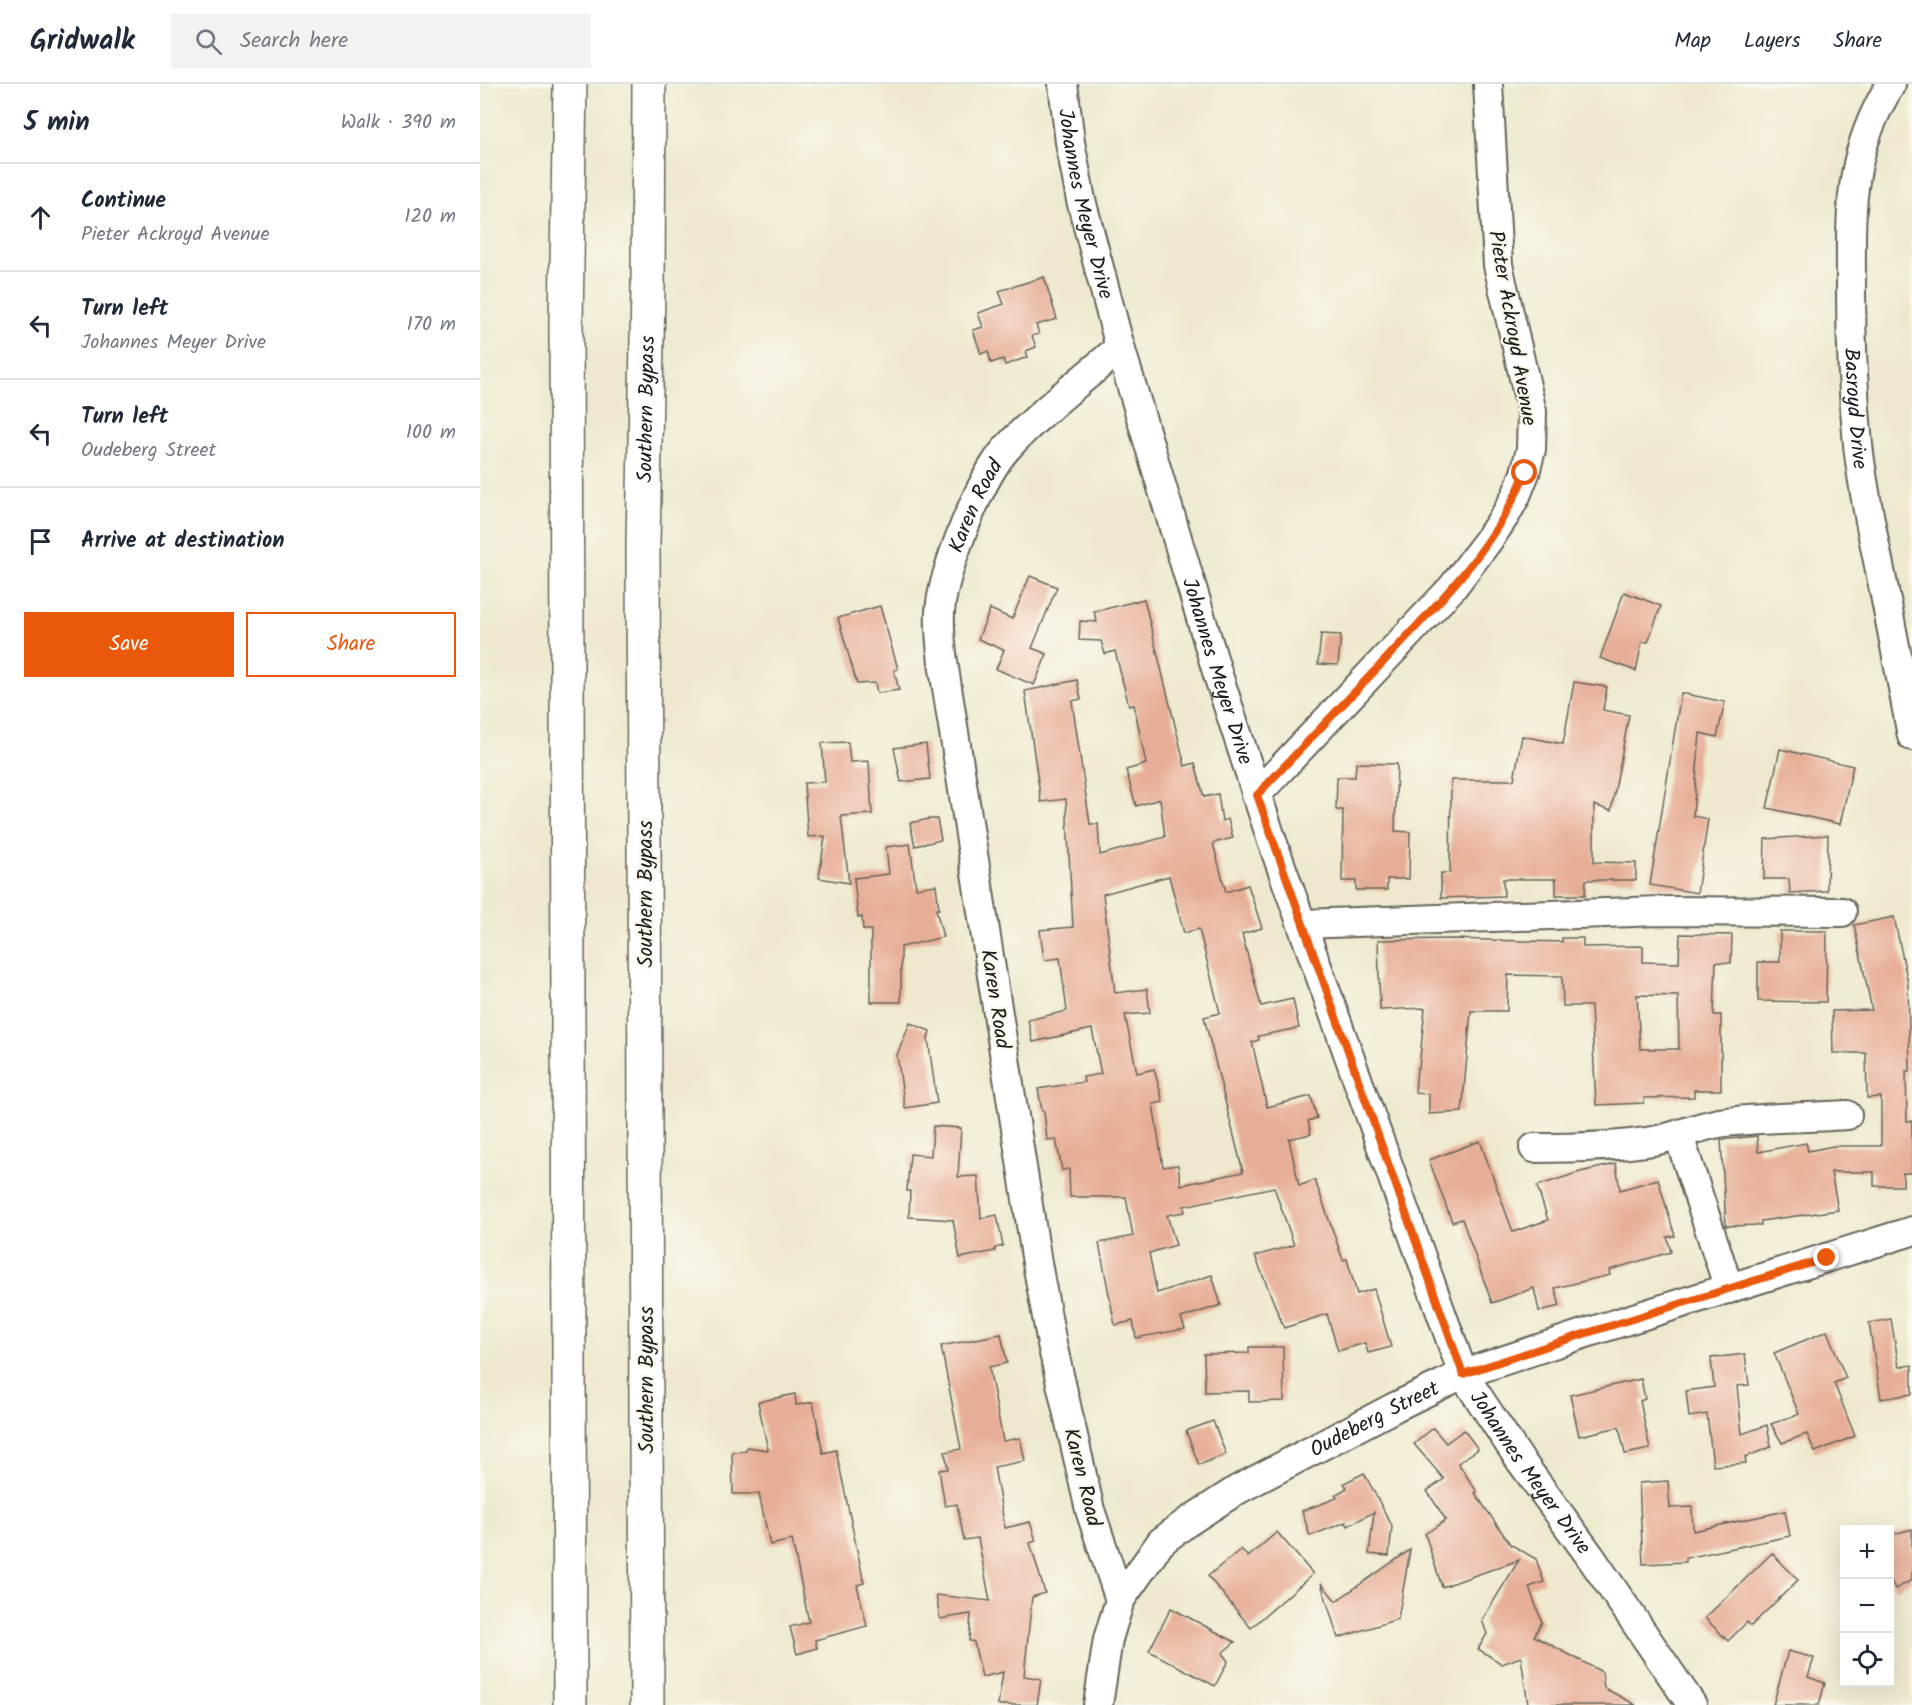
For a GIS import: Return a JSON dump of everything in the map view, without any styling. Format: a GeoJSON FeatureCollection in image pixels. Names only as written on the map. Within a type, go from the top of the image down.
{"type":"FeatureCollection","features":[{"type":"Feature","properties":{"kind":"highway"},"geometry":{"type":"LineString","coordinates":[[570,84],[566,322],[570,1705]]}},
{"type":"Feature","properties":{"kind":"highway","name":"Southern Bypass"},"geometry":{"type":"LineString","coordinates":[[647,1705],[643,544],[649,84]]}},
{"type":"Feature","properties":{"kind":"street","name":"Johannes Meyer Drive"},"geometry":{"type":"LineString","coordinates":[[1063,84],[1075,172],[1120,347],[1218,675],[1302,924],[1463,1374],[1520,1460],[1590,1556],[1692,1705]]}},
{"type":"Feature","properties":{"kind":"street","name":"Pieter Ackroyd Avenue"},"geometry":{"type":"LineString","coordinates":[[1257,795],[1460,579],[1506,514],[1525,473],[1531,449],[1532,412],[1498,265],[1488,84]]}},
{"type":"Feature","properties":{"kind":"street","name":"Basroyd Drive"},"geometry":{"type":"LineString","coordinates":[[1891,84],[1868,127],[1859,151],[1854,182],[1851,216],[1852,372],[1858,445],[1871,530],[1912,736]]}},
{"type":"Feature","properties":{"kind":"street","name":"Karen Road"},"geometry":{"type":"LineString","coordinates":[[1120,347],[1024,430],[996,462],[958,544],[947,578],[940,613],[943,662],[1039,1275],[1052,1344],[1090,1510],[1120,1600]]}},
{"type":"Feature","properties":{"kind":"street"},"geometry":{"type":"LineString","coordinates":[[1302,924],[1660,911],[1842,912]]}},
{"type":"Feature","properties":{"kind":"street"},"geometry":{"type":"LineString","coordinates":[[1534,1148],[1650,1141],[1678,1136],[1695,1129],[1722,1123],[1847,1115]]}},
{"type":"Feature","properties":{"kind":"street"},"geometry":{"type":"LineString","coordinates":[[1678,1136],[1729,1289]]}},
{"type":"Feature","properties":{"kind":"street","name":"Oudeberg Street"},"geometry":{"type":"LineString","coordinates":[[1120,1600],[1161,1542],[1186,1523],[1237,1490],[1463,1374],[1912,1231]]}},
{"type":"Feature","properties":{"kind":"street"},"geometry":{"type":"LineString","coordinates":[[1098,1705],[1108,1639],[1120,1600]]}},
{"type":"Feature","properties":{"kind":"building"},"geometry":{"type":"Polygon","coordinates":[[[1044,277],[1057,319],[1036,325],[1039,334],[1032,336],[1036,347],[1026,351],[1028,357],[1005,365],[1003,359],[991,363],[988,351],[981,354],[973,330],[983,327],[978,313],[1004,304],[999,291],[1044,277]]]}},
{"type":"Feature","properties":{"kind":"building"},"geometry":{"type":"Polygon","coordinates":[[[1030,576],[1057,587],[1032,648],[1047,654],[1034,685],[996,669],[1004,650],[978,639],[990,609],[1012,619],[1030,576]]]}},
{"type":"Feature","properties":{"kind":"building"},"geometry":{"type":"Polygon","coordinates":[[[1624,592],[1661,606],[1648,642],[1642,642],[1636,671],[1600,658],[1624,592]]]}},
{"type":"Feature","properties":{"kind":"building"},"geometry":{"type":"Polygon","coordinates":[[[1144,599],[1185,766],[1195,763],[1204,797],[1218,794],[1222,821],[1228,819],[1233,838],[1213,843],[1226,892],[1248,885],[1262,928],[1242,934],[1261,1006],[1293,999],[1299,1028],[1258,1036],[1259,1040],[1252,1042],[1267,1107],[1311,1096],[1317,1118],[1308,1121],[1311,1134],[1289,1139],[1299,1186],[1315,1180],[1343,1260],[1347,1259],[1357,1294],[1374,1289],[1391,1347],[1368,1353],[1365,1343],[1338,1351],[1327,1314],[1284,1328],[1255,1256],[1294,1245],[1274,1187],[1184,1206],[1185,1212],[1167,1215],[1176,1245],[1149,1253],[1157,1293],[1212,1275],[1221,1305],[1181,1318],[1185,1329],[1136,1338],[1133,1321],[1115,1325],[1099,1243],[1133,1236],[1126,1197],[1070,1197],[1069,1169],[1062,1170],[1056,1139],[1047,1140],[1044,1111],[1042,1111],[1038,1089],[1084,1082],[1083,1077],[1101,1074],[1092,1029],[1033,1042],[1028,1020],[1067,1011],[1060,958],[1044,960],[1040,930],[1073,927],[1066,799],[1041,802],[1025,691],[1077,680],[1081,699],[1072,701],[1090,824],[1098,824],[1100,855],[1165,837],[1160,799],[1136,806],[1126,770],[1146,764],[1134,705],[1129,706],[1115,651],[1105,654],[1101,641],[1079,640],[1080,621],[1097,622],[1094,612],[1144,599]],[[1169,876],[1103,894],[1115,993],[1147,989],[1150,1013],[1125,1015],[1137,1073],[1154,1069],[1163,1102],[1153,1104],[1163,1167],[1178,1165],[1181,1185],[1243,1172],[1204,1017],[1220,1013],[1199,929],[1184,933],[1169,876]]]}},
{"type":"Feature","properties":{"kind":"building"},"geometry":{"type":"Polygon","coordinates":[[[880,606],[898,669],[894,670],[899,690],[877,693],[875,683],[857,684],[838,618],[880,606]]]}},
{"type":"Feature","properties":{"kind":"building"},"geometry":{"type":"Polygon","coordinates":[[[1321,634],[1341,635],[1338,665],[1318,664],[1321,634]]]}},
{"type":"Feature","properties":{"kind":"building"},"geometry":{"type":"Polygon","coordinates":[[[1574,682],[1607,687],[1603,710],[1629,715],[1611,811],[1594,805],[1594,862],[1636,863],[1636,880],[1586,880],[1585,895],[1556,895],[1556,879],[1503,879],[1504,896],[1441,898],[1441,873],[1450,873],[1451,780],[1514,780],[1522,736],[1563,744],[1574,682]]]}},
{"type":"Feature","properties":{"kind":"building"},"geometry":{"type":"Polygon","coordinates":[[[1681,693],[1725,702],[1717,737],[1700,733],[1693,816],[1708,819],[1697,893],[1650,885],[1681,693]]]}},
{"type":"Feature","properties":{"kind":"building"},"geometry":{"type":"Polygon","coordinates":[[[848,742],[850,762],[869,761],[872,814],[841,816],[849,883],[819,878],[825,836],[808,837],[804,783],[825,782],[822,743],[848,742]]]}},
{"type":"Feature","properties":{"kind":"building"},"geometry":{"type":"Polygon","coordinates":[[[926,744],[930,779],[901,782],[894,748],[926,744]]]}},
{"type":"Feature","properties":{"kind":"building"},"geometry":{"type":"Polygon","coordinates":[[[1780,749],[1853,766],[1840,824],[1767,808],[1780,749]]]}},
{"type":"Feature","properties":{"kind":"building"},"geometry":{"type":"Polygon","coordinates":[[[1356,763],[1397,764],[1395,831],[1410,832],[1409,879],[1387,879],[1387,890],[1356,890],[1356,881],[1342,881],[1343,810],[1336,810],[1337,777],[1355,777],[1356,763]]]}},
{"type":"Feature","properties":{"kind":"building"},"geometry":{"type":"Polygon","coordinates":[[[937,819],[941,840],[915,846],[910,823],[937,819]]]}},
{"type":"Feature","properties":{"kind":"building"},"geometry":{"type":"Polygon","coordinates":[[[1828,835],[1827,891],[1790,893],[1789,879],[1764,879],[1765,839],[1828,835]]]}},
{"type":"Feature","properties":{"kind":"building"},"geometry":{"type":"Polygon","coordinates":[[[910,844],[916,888],[936,885],[939,909],[936,909],[943,937],[901,947],[901,1002],[871,1002],[871,930],[863,930],[862,917],[858,918],[854,878],[889,874],[886,847],[910,844]]]}},
{"type":"Feature","properties":{"kind":"building"},"geometry":{"type":"Polygon","coordinates":[[[1894,917],[1908,983],[1910,1071],[1906,1071],[1907,1121],[1912,1121],[1912,1173],[1903,1173],[1903,1186],[1874,1186],[1874,1172],[1831,1172],[1838,1210],[1761,1221],[1761,1225],[1726,1226],[1721,1140],[1757,1136],[1758,1152],[1806,1143],[1808,1151],[1833,1146],[1881,1146],[1881,1097],[1867,1098],[1866,1053],[1833,1053],[1832,1011],[1872,1010],[1854,925],[1894,917]]]}},
{"type":"Feature","properties":{"kind":"building"},"geometry":{"type":"Polygon","coordinates":[[[1780,931],[1827,931],[1826,1002],[1758,1001],[1758,962],[1780,962],[1780,931]]]}},
{"type":"Feature","properties":{"kind":"building"},"geometry":{"type":"Polygon","coordinates":[[[1680,934],[1732,935],[1731,963],[1716,962],[1714,1015],[1721,1015],[1721,1090],[1694,1090],[1694,1097],[1644,1098],[1644,1103],[1596,1105],[1591,1006],[1563,1006],[1562,976],[1508,975],[1507,1011],[1471,1011],[1462,1112],[1429,1114],[1429,1094],[1415,1093],[1425,1008],[1380,1010],[1378,940],[1562,942],[1562,938],[1583,938],[1583,947],[1643,946],[1643,962],[1679,963],[1680,934]],[[1637,995],[1640,1049],[1679,1049],[1678,996],[1637,995]]]}},
{"type":"Feature","properties":{"kind":"building"},"geometry":{"type":"Polygon","coordinates":[[[910,1023],[930,1031],[928,1038],[937,1103],[905,1108],[897,1055],[910,1023]]]}},
{"type":"Feature","properties":{"kind":"building"},"geometry":{"type":"Polygon","coordinates":[[[933,1126],[961,1128],[958,1177],[978,1176],[981,1218],[997,1215],[1003,1246],[995,1248],[995,1251],[960,1258],[953,1220],[909,1217],[910,1191],[907,1191],[910,1154],[931,1156],[933,1126]]]}},
{"type":"Feature","properties":{"kind":"building"},"geometry":{"type":"Polygon","coordinates":[[[1480,1141],[1513,1232],[1548,1220],[1537,1186],[1580,1172],[1616,1164],[1620,1190],[1658,1179],[1675,1236],[1667,1237],[1671,1252],[1609,1270],[1610,1275],[1555,1288],[1560,1306],[1539,1311],[1534,1288],[1492,1303],[1462,1219],[1452,1222],[1429,1160],[1480,1141]]]}},
{"type":"Feature","properties":{"kind":"building"},"geometry":{"type":"Polygon","coordinates":[[[1891,1319],[1899,1367],[1912,1365],[1912,1394],[1881,1399],[1869,1323],[1891,1319]]]}},
{"type":"Feature","properties":{"kind":"building"},"geometry":{"type":"Polygon","coordinates":[[[1827,1331],[1846,1378],[1834,1383],[1855,1436],[1815,1452],[1807,1434],[1782,1443],[1771,1424],[1799,1414],[1774,1353],[1827,1331]]]}},
{"type":"Feature","properties":{"kind":"building"},"geometry":{"type":"Polygon","coordinates":[[[1001,1334],[1007,1363],[989,1367],[1003,1441],[1020,1438],[1025,1461],[994,1467],[1005,1528],[1030,1522],[1036,1541],[1030,1543],[1045,1593],[1032,1597],[1024,1676],[1041,1679],[1037,1705],[998,1705],[1003,1672],[982,1677],[974,1642],[969,1641],[971,1614],[940,1619],[936,1595],[990,1601],[978,1538],[964,1540],[957,1504],[945,1506],[939,1470],[948,1469],[945,1452],[961,1449],[941,1346],[1001,1334]]]}},
{"type":"Feature","properties":{"kind":"building"},"geometry":{"type":"Polygon","coordinates":[[[1249,1347],[1283,1347],[1284,1401],[1249,1402],[1249,1391],[1205,1392],[1204,1354],[1249,1353],[1249,1347]]]}},
{"type":"Feature","properties":{"kind":"building"},"geometry":{"type":"Polygon","coordinates":[[[1745,1354],[1749,1385],[1737,1386],[1742,1434],[1767,1425],[1771,1447],[1745,1457],[1746,1463],[1713,1466],[1707,1414],[1689,1417],[1686,1391],[1714,1387],[1711,1358],[1745,1354]]]}},
{"type":"Feature","properties":{"kind":"building"},"geometry":{"type":"Polygon","coordinates":[[[1641,1379],[1645,1399],[1640,1401],[1650,1449],[1625,1454],[1619,1427],[1579,1436],[1570,1395],[1641,1379]]]}},
{"type":"Feature","properties":{"kind":"building"},"geometry":{"type":"Polygon","coordinates":[[[795,1394],[796,1405],[813,1402],[823,1453],[836,1450],[864,1583],[857,1585],[867,1626],[815,1640],[817,1648],[797,1654],[790,1627],[809,1622],[792,1540],[770,1545],[759,1494],[733,1494],[732,1452],[746,1451],[747,1447],[768,1450],[758,1402],[795,1394]]]}},
{"type":"Feature","properties":{"kind":"building"},"geometry":{"type":"Polygon","coordinates":[[[1213,1421],[1226,1454],[1199,1465],[1186,1431],[1213,1421]]]}},
{"type":"Feature","properties":{"kind":"building"},"geometry":{"type":"Polygon","coordinates":[[[1433,1428],[1446,1443],[1464,1430],[1478,1449],[1458,1463],[1477,1492],[1475,1493],[1510,1544],[1536,1559],[1544,1582],[1529,1587],[1542,1622],[1534,1636],[1602,1672],[1604,1688],[1636,1705],[1528,1705],[1521,1657],[1502,1664],[1478,1649],[1487,1634],[1482,1620],[1519,1560],[1442,1587],[1425,1534],[1446,1520],[1427,1491],[1444,1479],[1414,1444],[1433,1428]]]}},
{"type":"Feature","properties":{"kind":"building"},"geometry":{"type":"Polygon","coordinates":[[[1364,1473],[1392,1526],[1389,1556],[1369,1554],[1374,1512],[1348,1526],[1346,1522],[1310,1536],[1302,1511],[1337,1498],[1335,1495],[1347,1488],[1344,1483],[1364,1473]]]}},
{"type":"Feature","properties":{"kind":"building"},"geometry":{"type":"Polygon","coordinates":[[[1668,1481],[1670,1508],[1692,1507],[1693,1531],[1785,1511],[1790,1536],[1686,1558],[1686,1562],[1643,1564],[1639,1483],[1668,1481]]]}},
{"type":"Feature","properties":{"kind":"building"},"geometry":{"type":"Polygon","coordinates":[[[1912,1529],[1912,1580],[1895,1589],[1894,1587],[1894,1534],[1912,1529]]]}},
{"type":"Feature","properties":{"kind":"building"},"geometry":{"type":"Polygon","coordinates":[[[1277,1532],[1313,1574],[1251,1628],[1208,1576],[1241,1549],[1248,1557],[1277,1532]]]}},
{"type":"Feature","properties":{"kind":"building"},"geometry":{"type":"Polygon","coordinates":[[[1410,1550],[1398,1619],[1338,1638],[1321,1583],[1336,1601],[1410,1550]]]}},
{"type":"Feature","properties":{"kind":"building"},"geometry":{"type":"Polygon","coordinates":[[[1772,1553],[1798,1580],[1751,1626],[1747,1622],[1728,1641],[1705,1618],[1772,1553]]]}},
{"type":"Feature","properties":{"kind":"building"},"geometry":{"type":"Polygon","coordinates":[[[1171,1608],[1235,1642],[1222,1653],[1228,1661],[1215,1686],[1149,1651],[1171,1608]]]}},
{"type":"Feature","properties":{"kind":"building"},"geometry":{"type":"Polygon","coordinates":[[[1788,1651],[1814,1658],[1808,1677],[1825,1683],[1819,1705],[1773,1705],[1788,1651]]]}},
{"type":"Feature","properties":{"kind":"route"},"geometry":{"type":"LineString","coordinates":[[1525,473],[1506,514],[1468,569],[1257,795],[1335,1021],[1463,1374],[1827,1258]]}}]}
